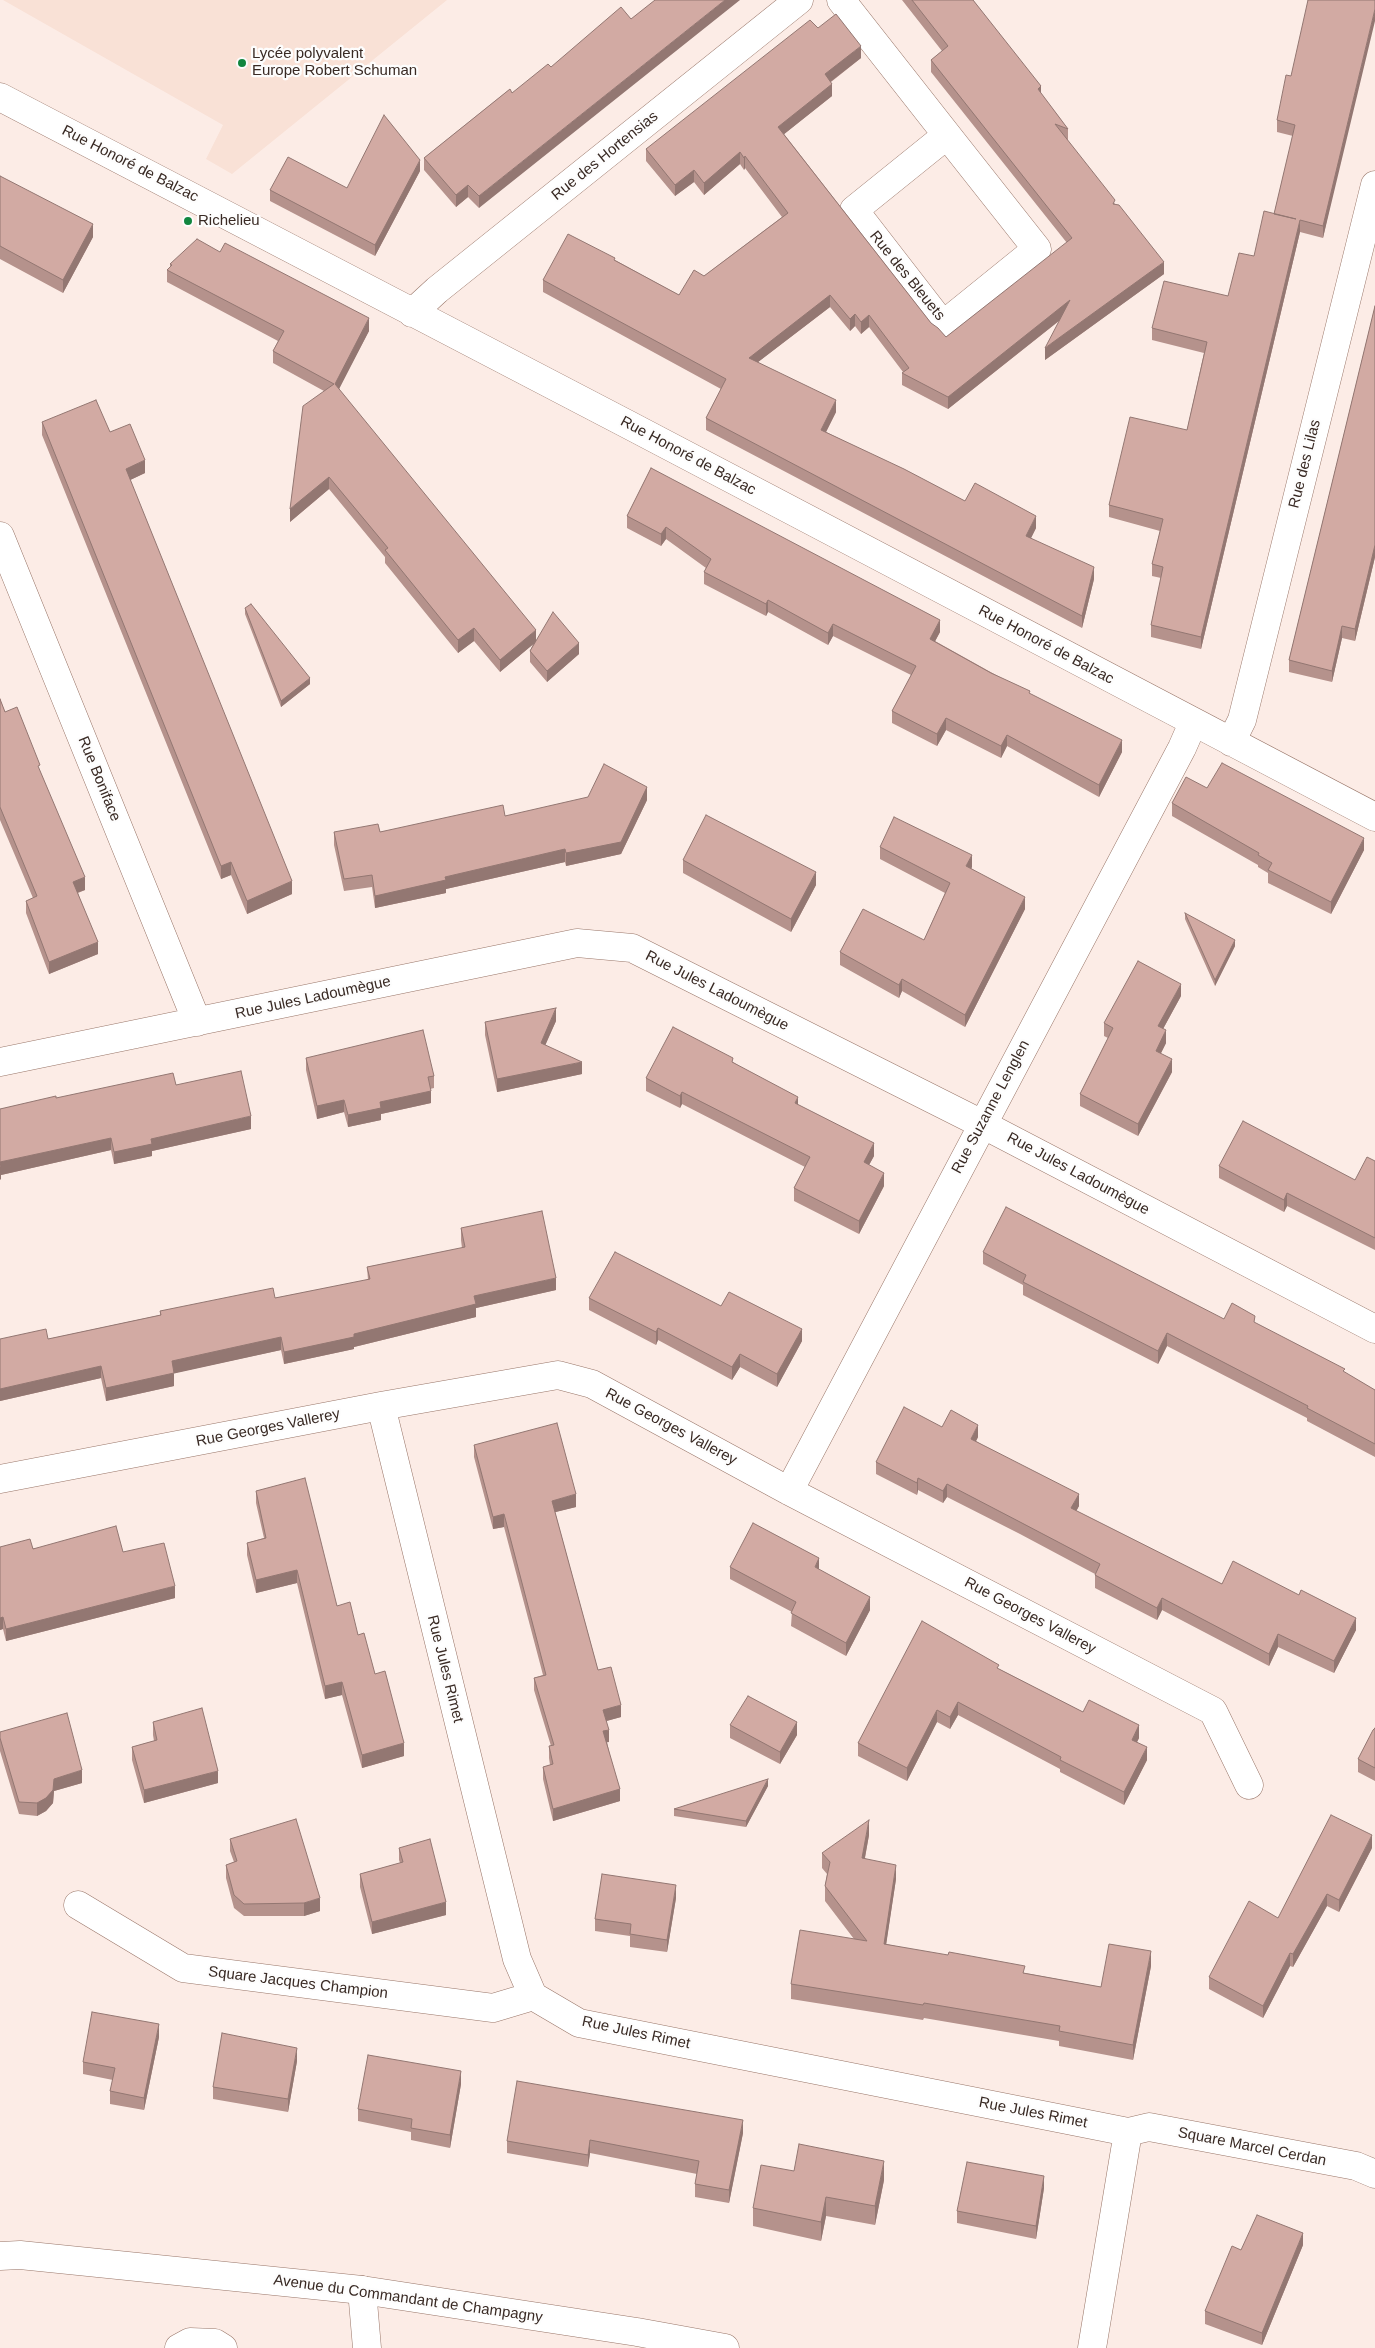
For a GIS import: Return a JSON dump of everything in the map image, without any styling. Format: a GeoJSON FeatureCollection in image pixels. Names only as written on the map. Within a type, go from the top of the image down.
{"type":"FeatureCollection","features":[{"type":"Feature","properties":{"kind":"street","name":"Rue des Hortensias"},"geometry":{"type":"LineString","coordinates":[[412,312],[799,0]]}},
{"type":"Feature","properties":{"kind":"street","name":"Rue des Bleuets"},"geometry":{"type":"LineString","coordinates":[[841,0],[947,135],[1037,250],[944,325],[854,210],[947,135]]}},
{"type":"Feature","properties":{"kind":"street","name":"Rue Honoré de Balzac"},"geometry":{"type":"LineString","coordinates":[[0,97],[1375,817]]}},
{"type":"Feature","properties":{"kind":"street","name":"Rue des Lilas"},"geometry":{"type":"LineString","coordinates":[[1231,742],[1242,720],[1375,185]]}},
{"type":"Feature","properties":{"kind":"street","name":"Rue Boniface"},"geometry":{"type":"LineString","coordinates":[[0,536],[197,1022]]}},
{"type":"Feature","properties":{"kind":"street","name":"Rue Suzanne Lenglen"},"geometry":{"type":"LineString","coordinates":[[789,1490],[1182,748],[1193,723]]}},
{"type":"Feature","properties":{"kind":"street","name":"Rue Jules Ladoumègue"},"geometry":{"type":"LineString","coordinates":[[0,1062],[577,943],[632,948],[982,1124],[1375,1330]]}},
{"type":"Feature","properties":{"kind":"street","name":"Rue Georges Vallerey"},"geometry":{"type":"LineString","coordinates":[[0,1479],[381,1406],[558,1375],[592,1384],[789,1490],[1213,1711],[1249,1785]]}},
{"type":"Feature","properties":{"kind":"street","name":"Rue Jules Rimet"},"geometry":{"type":"LineString","coordinates":[[381,1406],[516,1959],[533,1996],[579,2023],[1128,2132]]}},
{"type":"Feature","properties":{"kind":"street","name":"Square Jacques Champion"},"geometry":{"type":"LineString","coordinates":[[78,1905],[183,1968],[494,2008],[533,1996]]}},
{"type":"Feature","properties":{"kind":"street","name":"Square Marcel Cerdan"},"geometry":{"type":"LineString","coordinates":[[1128,2132],[1149,2127],[1356,2166],[1375,2174]]}},
{"type":"Feature","properties":{"kind":"street"},"geometry":{"type":"LineString","coordinates":[[1092,2348],[1128,2132]]}},
{"type":"Feature","properties":{"kind":"street","name":"Avenue du Commandant de Champagny"},"geometry":{"type":"LineString","coordinates":[[0,2256],[20,2254],[362,2290],[637,2332],[725,2348]]}},
{"type":"Feature","properties":{"kind":"street"},"geometry":{"type":"LineString","coordinates":[[362,2290],[366,2348]]}},
{"type":"Feature","properties":{"kind":"street"},"geometry":{"type":"LineString","coordinates":[[179,2348],[190,2342],[215,2343],[223,2348]]}},
{"type":"Feature","properties":{"kind":"shaded area","name":"Lycée polyvalent Europe Robert Schuman"},"geometry":{"type":"Polygon","coordinates":[[[3,0],[447,0],[232,174],[206,159],[223,125],[3,0]]]}},
{"type":"Feature","properties":{"kind":"building"},"geometry":{"type":"Polygon","coordinates":[[[655,0],[725,0],[479,196],[468,185],[456,195],[424,158],[510,89],[512,93],[548,64],[551,67],[621,7],[631,19],[655,0]]]}},
{"type":"Feature","properties":{"kind":"building"},"geometry":{"type":"Polygon","coordinates":[[[912,0],[973,0],[1041,86],[1038,89],[1068,129],[1055,124],[1115,200],[1113,204],[1119,205],[1164,262],[1045,348],[1070,300],[948,397],[902,373],[909,368],[869,315],[861,322],[855,314],[850,319],[830,295],[749,358],[836,400],[821,430],[904,469],[965,501],[975,483],[1036,516],[1026,536],[1094,567],[1082,616],[706,418],[726,379],[543,280],[568,234],[615,258],[614,260],[679,295],[694,270],[704,276],[788,213],[740,152],[704,183],[694,170],[675,185],[646,149],[810,20],[818,28],[836,14],[861,46],[825,74],[832,84],[778,127],[931,323],[946,337],[1072,238],[931,60],[948,46],[912,0]]]}},
{"type":"Feature","properties":{"kind":"building"},"geometry":{"type":"Polygon","coordinates":[[[1308,0],[1375,0],[1375,9],[1323,226],[1300,220],[1201,637],[1151,625],[1163,567],[1152,564],[1163,519],[1109,505],[1130,417],[1187,430],[1207,342],[1152,328],[1164,281],[1228,296],[1239,253],[1254,256],[1264,211],[1274,214],[1295,125],[1277,120],[1286,75],[1291,76],[1308,0]]]}},
{"type":"Feature","properties":{"kind":"building"},"geometry":{"type":"Polygon","coordinates":[[[384,115],[420,160],[375,245],[270,190],[288,157],[347,188],[384,115]]]}},
{"type":"Feature","properties":{"kind":"building"},"geometry":{"type":"Polygon","coordinates":[[[0,176],[93,224],[63,280],[0,246],[0,176]]]}},
{"type":"Feature","properties":{"kind":"building"},"geometry":{"type":"Polygon","coordinates":[[[197,239],[220,252],[225,243],[369,318],[335,384],[536,630],[500,660],[474,628],[458,640],[385,550],[388,548],[329,477],[290,509],[303,406],[334,384],[273,351],[284,331],[167,270],[172,265],[170,264],[197,239]]]}},
{"type":"Feature","properties":{"kind":"building"},"geometry":{"type":"Polygon","coordinates":[[[1375,306],[1375,545],[1355,629],[1342,626],[1332,671],[1289,660],[1375,306]]]}},
{"type":"Feature","properties":{"kind":"building"},"geometry":{"type":"Polygon","coordinates":[[[96,400],[110,432],[130,424],[145,460],[126,469],[292,881],[247,901],[231,862],[221,866],[42,422],[96,400]]]}},
{"type":"Feature","properties":{"kind":"building"},"geometry":{"type":"Polygon","coordinates":[[[651,468],[940,620],[930,639],[991,673],[1030,691],[1029,693],[1122,740],[1099,785],[1007,735],[1001,746],[946,718],[937,734],[892,711],[916,666],[833,624],[828,633],[768,600],[766,604],[704,572],[711,559],[666,527],[661,534],[627,516],[651,468]]]}},
{"type":"Feature","properties":{"kind":"building"},"geometry":{"type":"Polygon","coordinates":[[[251,604],[310,678],[281,701],[245,608],[251,604]]]}},
{"type":"Feature","properties":{"kind":"building"},"geometry":{"type":"Polygon","coordinates":[[[553,612],[579,643],[547,671],[530,651],[553,612]]]}},
{"type":"Feature","properties":{"kind":"building"},"geometry":{"type":"Polygon","coordinates":[[[0,699],[5,712],[17,707],[40,765],[38,766],[85,877],[73,882],[98,942],[49,962],[26,901],[37,896],[0,807],[0,699]]]}},
{"type":"Feature","properties":{"kind":"building"},"geometry":{"type":"Polygon","coordinates":[[[1222,763],[1364,838],[1331,902],[1268,870],[1272,863],[1258,855],[1259,853],[1172,803],[1186,777],[1207,788],[1222,763]]]}},
{"type":"Feature","properties":{"kind":"building"},"geometry":{"type":"Polygon","coordinates":[[[604,764],[647,787],[621,842],[566,853],[565,849],[445,877],[446,880],[375,896],[372,875],[344,879],[334,832],[378,824],[380,832],[503,805],[505,816],[588,797],[604,764]]]}},
{"type":"Feature","properties":{"kind":"building"},"geometry":{"type":"Polygon","coordinates":[[[706,815],[816,872],[791,919],[683,860],[706,815]]]}},
{"type":"Feature","properties":{"kind":"building"},"geometry":{"type":"Polygon","coordinates":[[[894,817],[972,855],[966,866],[1025,897],[965,1015],[902,979],[899,985],[840,952],[863,909],[924,940],[950,883],[880,847],[894,817]]]}},
{"type":"Feature","properties":{"kind":"building"},"geometry":{"type":"Polygon","coordinates":[[[1185,913],[1235,940],[1215,980],[1185,913]]]}},
{"type":"Feature","properties":{"kind":"building"},"geometry":{"type":"Polygon","coordinates":[[[1138,961],[1181,984],[1158,1026],[1166,1030],[1156,1051],[1172,1059],[1138,1124],[1080,1094],[1113,1028],[1104,1023],[1138,961]]]}},
{"type":"Feature","properties":{"kind":"building"},"geometry":{"type":"Polygon","coordinates":[[[556,1008],[541,1043],[582,1062],[497,1079],[485,1022],[556,1008]]]}},
{"type":"Feature","properties":{"kind":"building"},"geometry":{"type":"Polygon","coordinates":[[[673,1027],[733,1058],[732,1062],[798,1097],[795,1103],[874,1143],[864,1162],[884,1173],[859,1221],[794,1188],[810,1157],[682,1092],[680,1096],[646,1078],[673,1027]]]}},
{"type":"Feature","properties":{"kind":"building"},"geometry":{"type":"Polygon","coordinates":[[[423,1030],[434,1076],[428,1077],[431,1091],[380,1102],[381,1108],[348,1115],[344,1100],[317,1106],[306,1058],[423,1030]]]}},
{"type":"Feature","properties":{"kind":"building"},"geometry":{"type":"Polygon","coordinates":[[[241,1071],[251,1116],[151,1139],[152,1144],[114,1152],[111,1138],[0,1162],[0,1109],[173,1073],[176,1085],[241,1071]]]}},
{"type":"Feature","properties":{"kind":"building"},"geometry":{"type":"Polygon","coordinates":[[[1243,1121],[1355,1180],[1367,1157],[1375,1161],[1375,1238],[1287,1193],[1284,1200],[1219,1166],[1243,1121]]]}},
{"type":"Feature","properties":{"kind":"building"},"geometry":{"type":"Polygon","coordinates":[[[1006,1207],[1224,1319],[1232,1303],[1255,1316],[1254,1322],[1345,1369],[1343,1371],[1375,1390],[1375,1444],[1307,1408],[1308,1406],[1167,1333],[1158,1351],[1023,1282],[1026,1275],[983,1252],[1006,1207]]]}},
{"type":"Feature","properties":{"kind":"building"},"geometry":{"type":"Polygon","coordinates":[[[542,1211],[556,1278],[474,1296],[476,1304],[354,1334],[354,1337],[284,1352],[281,1337],[172,1361],[174,1373],[106,1388],[101,1366],[0,1389],[0,1339],[46,1329],[48,1339],[161,1315],[160,1311],[273,1288],[275,1298],[370,1279],[367,1267],[465,1247],[461,1228],[542,1211]]]}},
{"type":"Feature","properties":{"kind":"building"},"geometry":{"type":"Polygon","coordinates":[[[615,1252],[721,1306],[729,1292],[802,1329],[777,1374],[740,1354],[732,1367],[658,1328],[656,1332],[589,1298],[615,1252]]]}},
{"type":"Feature","properties":{"kind":"building"},"geometry":{"type":"Polygon","coordinates":[[[904,1407],[942,1427],[951,1410],[978,1425],[971,1439],[1079,1494],[1071,1508],[1222,1584],[1233,1561],[1299,1595],[1301,1590],[1356,1618],[1334,1661],[1278,1634],[1269,1654],[1162,1598],[1157,1608],[1095,1575],[1100,1564],[947,1484],[943,1491],[918,1478],[917,1483],[876,1462],[904,1407]]]}},
{"type":"Feature","properties":{"kind":"building"},"geometry":{"type":"Polygon","coordinates":[[[557,1423],[576,1494],[552,1501],[598,1670],[611,1667],[621,1705],[603,1710],[609,1730],[603,1731],[620,1789],[553,1809],[543,1767],[553,1764],[549,1746],[554,1745],[534,1678],[546,1675],[504,1514],[493,1517],[474,1445],[557,1423]]]}},
{"type":"Feature","properties":{"kind":"building"},"geometry":{"type":"Polygon","coordinates":[[[305,1478],[337,1606],[350,1602],[358,1635],[364,1633],[375,1674],[385,1671],[404,1743],[362,1755],[342,1682],[325,1686],[297,1570],[256,1580],[247,1543],[266,1538],[256,1491],[305,1478]]]}},
{"type":"Feature","properties":{"kind":"building"},"geometry":{"type":"Polygon","coordinates":[[[753,1523],[819,1558],[815,1567],[870,1597],[846,1643],[791,1613],[796,1602],[730,1567],[753,1523]]]}},
{"type":"Feature","properties":{"kind":"building"},"geometry":{"type":"Polygon","coordinates":[[[116,1526],[123,1552],[164,1543],[175,1586],[6,1629],[3,1617],[0,1618],[0,1547],[30,1539],[33,1549],[116,1526]]]}},
{"type":"Feature","properties":{"kind":"building"},"geometry":{"type":"Polygon","coordinates":[[[922,1621],[999,1665],[997,1668],[1083,1712],[1089,1700],[1139,1725],[1132,1740],[1147,1747],[1124,1792],[1060,1760],[1061,1757],[958,1702],[950,1717],[937,1710],[907,1768],[858,1743],[922,1621]]]}},
{"type":"Feature","properties":{"kind":"building"},"geometry":{"type":"Polygon","coordinates":[[[748,1696],[797,1722],[780,1752],[730,1725],[748,1696]]]}},
{"type":"Feature","properties":{"kind":"building"},"geometry":{"type":"Polygon","coordinates":[[[202,1708],[218,1771],[144,1790],[132,1747],[157,1740],[153,1722],[202,1708]]]}},
{"type":"Feature","properties":{"kind":"building"},"geometry":{"type":"Polygon","coordinates":[[[67,1713],[82,1770],[54,1779],[53,1790],[46,1798],[37,1803],[19,1802],[0,1738],[0,1732],[67,1713]]]}},
{"type":"Feature","properties":{"kind":"building"},"geometry":{"type":"Polygon","coordinates":[[[1375,1728],[1375,1768],[1358,1759],[1375,1728]]]}},
{"type":"Feature","properties":{"kind":"building"},"geometry":{"type":"Polygon","coordinates":[[[768,1779],[746,1821],[674,1809],[768,1779]]]}},
{"type":"Feature","properties":{"kind":"building"},"geometry":{"type":"Polygon","coordinates":[[[1331,1815],[1372,1835],[1339,1900],[1327,1894],[1293,1954],[1290,1953],[1263,2006],[1209,1977],[1249,1901],[1278,1918],[1331,1815]]]}},
{"type":"Feature","properties":{"kind":"building"},"geometry":{"type":"Polygon","coordinates":[[[296,1819],[320,1898],[304,1903],[244,1904],[234,1895],[226,1865],[237,1861],[230,1839],[296,1819]]]}},
{"type":"Feature","properties":{"kind":"building"},"geometry":{"type":"Polygon","coordinates":[[[869,1820],[862,1858],[896,1865],[884,1944],[948,1955],[949,1952],[1025,1966],[1023,1973],[1101,1987],[1109,1944],[1151,1951],[1133,2045],[1059,2031],[1060,2026],[924,2003],[923,2005],[791,1984],[800,1930],[867,1941],[825,1886],[830,1862],[822,1853],[869,1820]]]}},
{"type":"Feature","properties":{"kind":"building"},"geometry":{"type":"Polygon","coordinates":[[[430,1839],[446,1902],[372,1922],[360,1874],[403,1862],[399,1848],[430,1839]]]}},
{"type":"Feature","properties":{"kind":"building"},"geometry":{"type":"Polygon","coordinates":[[[602,1874],[676,1885],[667,1940],[630,1934],[631,1924],[595,1919],[602,1874]]]}},
{"type":"Feature","properties":{"kind":"building"},"geometry":{"type":"Polygon","coordinates":[[[92,2012],[159,2024],[144,2098],[110,2091],[115,2068],[83,2062],[92,2012]]]}},
{"type":"Feature","properties":{"kind":"building"},"geometry":{"type":"Polygon","coordinates":[[[222,2033],[297,2048],[288,2099],[213,2087],[222,2033]]]}},
{"type":"Feature","properties":{"kind":"building"},"geometry":{"type":"Polygon","coordinates":[[[368,2055],[461,2071],[450,2135],[411,2128],[412,2119],[358,2109],[368,2055]]]}},
{"type":"Feature","properties":{"kind":"building"},"geometry":{"type":"Polygon","coordinates":[[[517,2081],[743,2120],[729,2190],[695,2184],[699,2161],[590,2140],[588,2155],[507,2141],[517,2081]]]}},
{"type":"Feature","properties":{"kind":"building"},"geometry":{"type":"Polygon","coordinates":[[[799,2144],[884,2161],[875,2206],[826,2197],[821,2222],[753,2208],[761,2165],[794,2171],[799,2144]]]}},
{"type":"Feature","properties":{"kind":"building"},"geometry":{"type":"Polygon","coordinates":[[[967,2162],[1044,2176],[1036,2226],[957,2211],[967,2162]]]}},
{"type":"Feature","properties":{"kind":"building"},"geometry":{"type":"Polygon","coordinates":[[[1257,2215],[1303,2233],[1262,2333],[1205,2311],[1232,2246],[1241,2250],[1257,2215]]]}},
{"type":"Feature","properties":{"kind":"place","name":"Lycée polyvalent Europe Robert Schuman"},"geometry":{"type":"Point","coordinates":[242,63]}},
{"type":"Feature","properties":{"kind":"place","name":"Richelieu"},"geometry":{"type":"Point","coordinates":[188,221]}}]}
